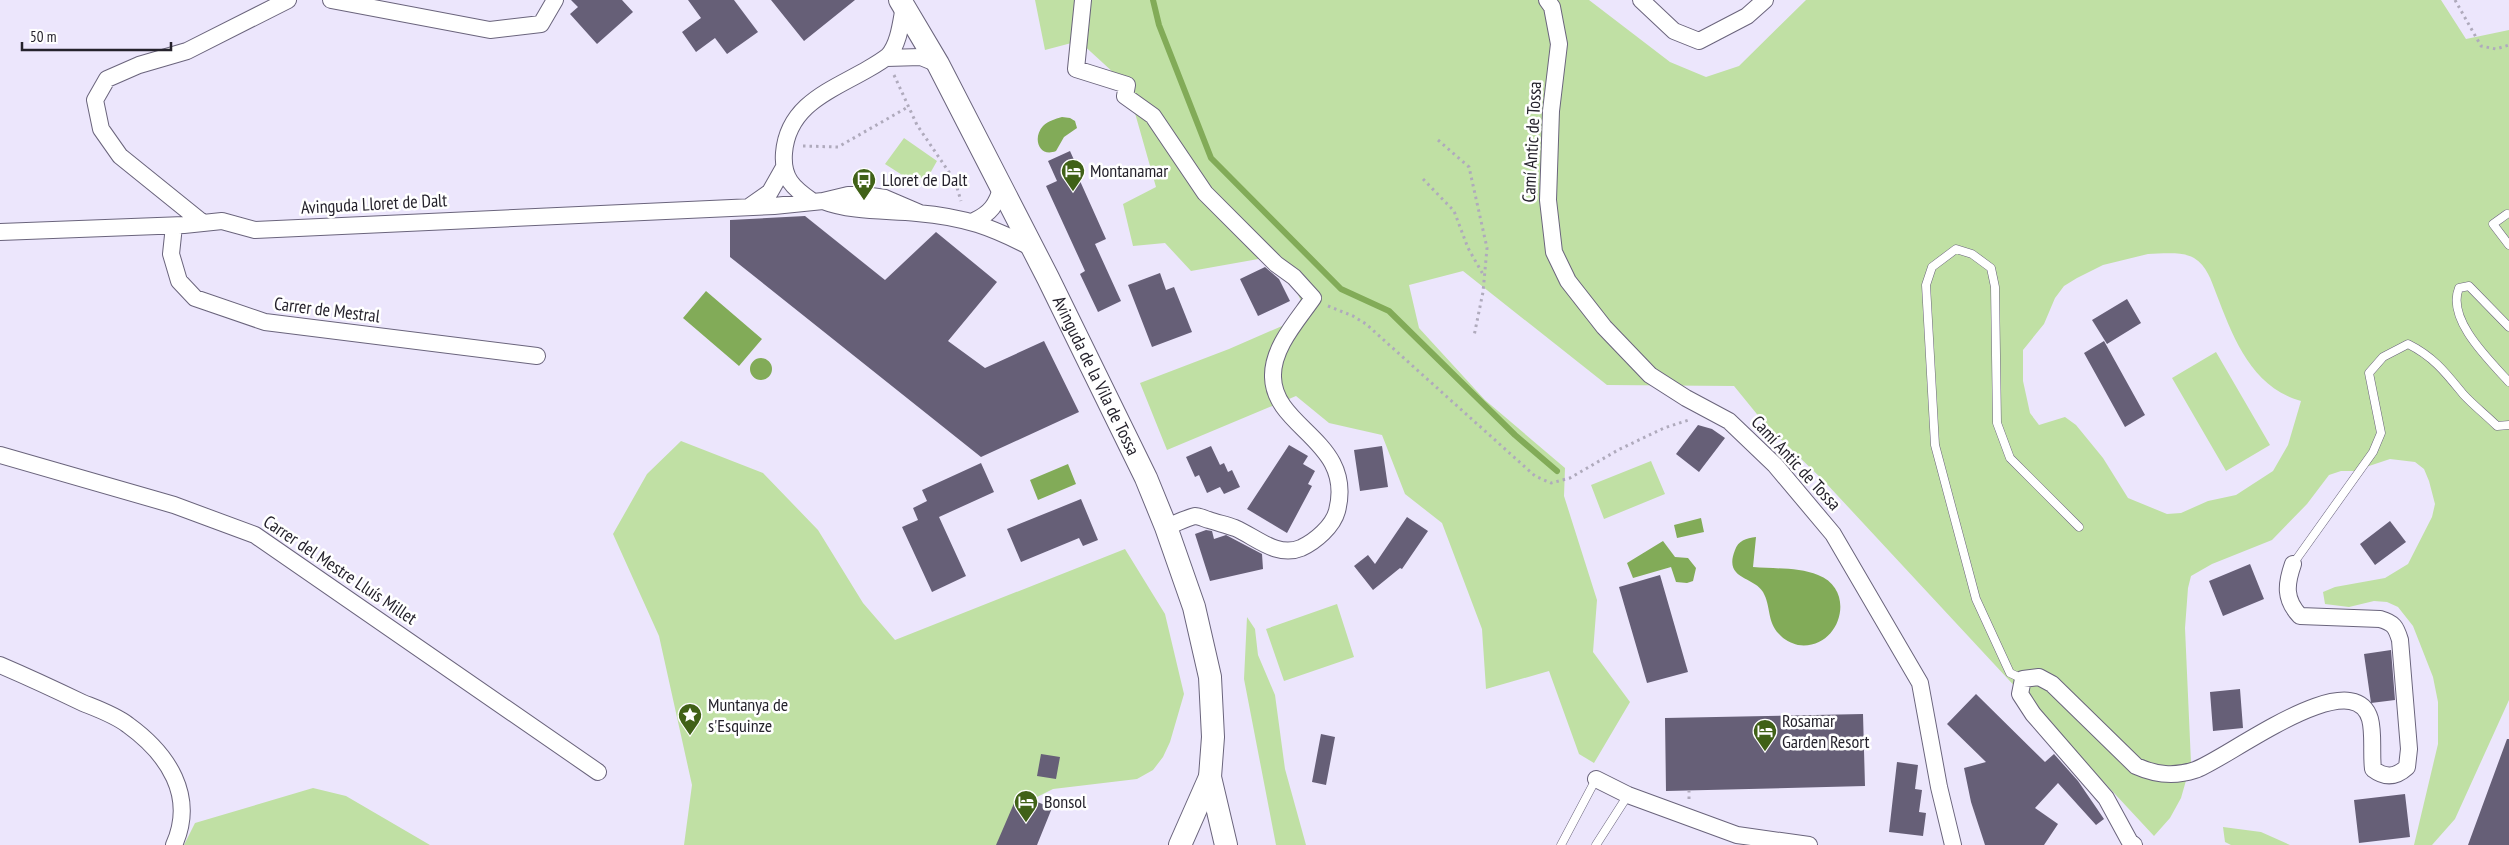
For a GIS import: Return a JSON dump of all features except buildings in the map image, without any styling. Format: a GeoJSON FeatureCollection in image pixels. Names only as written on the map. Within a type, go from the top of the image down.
{"type":"FeatureCollection","features":[{"type":"Feature","properties":{"kind":"main road","name":"Avinguda de la Vila de Tossa"},"geometry":{"type":"LineString","coordinates":[[902,3],[938,64],[1034,249],[1146,478],[1166,527],[1194,608],[1210,677],[1213,737],[1210,777],[1226,845]]}},
{"type":"Feature","properties":{"kind":"main road","name":"Avinguda de la Vila de Tossa"},"geometry":{"type":"LineString","coordinates":[[1180,845],[1210,777]]}},
{"type":"Feature","properties":{"kind":"main road"},"geometry":{"type":"LineString","coordinates":[[1186,845],[1203,845]]}},
{"type":"Feature","properties":{"kind":"street"},"geometry":{"type":"LineString","coordinates":[[203,223],[120,156],[101,129],[95,100],[108,79],[139,65],[187,51],[288,0]]}},
{"type":"Feature","properties":{"kind":"street"},"geometry":{"type":"LineString","coordinates":[[331,0],[490,30],[541,24],[555,0]]}},
{"type":"Feature","properties":{"kind":"street"},"geometry":{"type":"LineString","coordinates":[[1083,0],[1076,69],[1127,85],[1125,96],[1153,116],[1205,193],[1276,264],[1294,277],[1313,298],[1276,355],[1272,379],[1276,392],[1284,405],[1324,448],[1333,463],[1338,479],[1338,504],[1335,518],[1319,537],[1301,548],[1289,550],[1276,549],[1235,528],[1196,516],[1166,527]]}},
{"type":"Feature","properties":{"kind":"street","name":"Camí Antic de Tossa"},"geometry":{"type":"LineString","coordinates":[[1547,0],[1552,7],[1559,44],[1551,111],[1548,200],[1554,252],[1568,281],[1604,327],[1650,375],[1686,398],[1729,421],[1776,465],[1833,534],[1920,683],[1949,840]]}},
{"type":"Feature","properties":{"kind":"street"},"geometry":{"type":"LineString","coordinates":[[1641,0],[1674,31],[1699,41],[1747,16],[1765,0]]}},
{"type":"Feature","properties":{"kind":"street"},"geometry":{"type":"LineString","coordinates":[[889,63],[898,34],[902,3]]}},
{"type":"Feature","properties":{"kind":"street"},"geometry":{"type":"LineString","coordinates":[[750,206],[770,192],[783,169],[787,134],[801,110],[824,92],[889,63],[921,58],[938,64]]}},
{"type":"Feature","properties":{"kind":"street","name":"Avinguda Lloret de Dalt"},"geometry":{"type":"LineString","coordinates":[[783,169],[794,189],[818,201],[838,207],[920,213],[974,221],[996,229],[1034,249]]}},
{"type":"Feature","properties":{"kind":"street"},"geometry":{"type":"LineString","coordinates":[[974,221],[987,215],[996,206],[1002,187]]}},
{"type":"Feature","properties":{"kind":"street","name":"Avinguda Lloret de Dalt"},"geometry":{"type":"LineString","coordinates":[[0,232],[174,226],[222,221],[256,230],[774,206],[818,201]]}},
{"type":"Feature","properties":{"kind":"street","name":"Carrer de Mestral"},"geometry":{"type":"LineString","coordinates":[[174,226],[171,254],[179,280],[195,298],[265,322],[537,356]]}},
{"type":"Feature","properties":{"kind":"street","name":"Carrer del Mestre Lluís Millet"},"geometry":{"type":"LineString","coordinates":[[0,455],[174,505],[255,535],[598,772]]}},
{"type":"Feature","properties":{"kind":"street"},"geometry":{"type":"LineString","coordinates":[[2134,845],[2130,842],[2106,798],[2033,714],[2020,694],[2023,679],[2039,677],[2052,684],[2136,766],[2150,772],[2177,774],[2197,770],[2288,719],[2316,706],[2333,701],[2350,701],[2364,708],[2367,713],[2370,719],[2373,769],[2381,775],[2389,776],[2402,772],[2407,767],[2409,749],[2400,640],[2396,628],[2393,623],[2380,619],[2300,616],[2293,608],[2288,597],[2287,582],[2293,564]]}},
{"type":"Feature","properties":{"kind":"street"},"geometry":{"type":"LineString","coordinates":[[0,665],[127,724],[156,751],[170,768],[182,800],[182,818],[174,845]]}},
{"type":"Feature","properties":{"kind":"street"},"geometry":{"type":"LineString","coordinates":[[1596,779],[1628,795],[1738,840],[1809,845]]}},
{"type":"Feature","properties":{"kind":"lane"},"geometry":{"type":"LineString","coordinates":[[2507,214],[2493,224],[2509,245]]}},
{"type":"Feature","properties":{"kind":"lane"},"geometry":{"type":"LineString","coordinates":[[2023,679],[2010,673],[1976,599],[1935,445],[1926,286],[1932,267],[1956,249],[1972,254],[1991,268],[1995,287],[1997,423],[2010,458],[2079,527]]}},
{"type":"Feature","properties":{"kind":"lane"},"geometry":{"type":"LineString","coordinates":[[2509,327],[2469,286],[2459,288],[2456,296],[2456,311],[2479,349],[2509,382]]}},
{"type":"Feature","properties":{"kind":"lane"},"geometry":{"type":"LineString","coordinates":[[2293,564],[2376,446],[2381,433],[2370,374],[2383,357],[2408,344],[2417,348],[2446,371],[2464,395],[2497,426],[2509,425]]}},
{"type":"Feature","properties":{"kind":"lane"},"geometry":{"type":"LineString","coordinates":[[1561,845],[1596,779]]}},
{"type":"Feature","properties":{"kind":"lane"},"geometry":{"type":"LineString","coordinates":[[1596,845],[1628,795]]}},
{"type":"Feature","properties":{"kind":"path"},"geometry":{"type":"LineString","coordinates":[[2455,0],[2481,46],[2496,49],[2509,45]]}},
{"type":"Feature","properties":{"kind":"path"},"geometry":{"type":"LineString","coordinates":[[889,63],[917,125],[955,181],[962,204]]}},
{"type":"Feature","properties":{"kind":"path"},"geometry":{"type":"LineString","coordinates":[[802,146],[838,147],[908,107]]}},
{"type":"Feature","properties":{"kind":"path"},"geometry":{"type":"LineString","coordinates":[[1438,140],[1469,167],[1487,248],[1474,336]]}},
{"type":"Feature","properties":{"kind":"path"},"geometry":{"type":"LineString","coordinates":[[1423,179],[1454,211],[1468,248],[1484,277]]}},
{"type":"Feature","properties":{"kind":"path"},"geometry":{"type":"LineString","coordinates":[[1313,298],[1321,304],[1353,316],[1366,324],[1535,476],[1552,483],[1570,478],[1618,450],[1664,428],[1693,419]]}},
{"type":"Feature","properties":{"kind":"shaded area"},"geometry":{"type":"Polygon","coordinates":[[[1035,0],[1589,0],[1670,62],[1706,77],[1739,66],[1806,0],[2441,0],[2466,39],[2509,30],[2509,700],[2455,819],[2432,845],[2414,845],[2438,744],[2438,702],[2433,677],[2413,626],[2398,607],[2387,602],[2374,601],[2349,607],[2325,604],[2323,592],[2335,587],[2385,578],[2408,564],[2432,517],[2435,504],[2424,469],[2415,462],[2390,459],[2354,471],[2341,471],[2329,475],[2307,504],[2272,540],[2212,564],[2191,576],[2188,588],[2185,628],[2191,763],[2181,798],[2170,818],[2154,836],[1824,481],[1765,424],[1734,386],[1607,385],[1463,271],[1409,285],[1419,328],[1485,400],[1565,468],[1564,496],[1597,600],[1593,652],[1630,702],[1594,763],[1579,754],[1549,671],[1486,689],[1482,629],[1442,523],[1405,494],[1382,435],[1329,423],[1296,396],[1167,450],[1140,383],[1229,349],[1289,323],[1301,301],[1282,260],[1264,258],[1191,271],[1165,243],[1133,246],[1123,204],[1156,187],[1127,85],[1079,41],[1045,50],[1035,0]],[[2148,254],[2103,265],[2064,286],[2055,298],[2044,324],[2023,350],[2023,381],[2030,413],[2039,425],[2065,417],[2076,425],[2103,458],[2128,498],[2167,514],[2181,513],[2208,501],[2236,495],[2273,471],[2288,445],[2301,401],[2284,394],[2269,384],[2246,358],[2229,326],[2208,274],[2198,261],[2184,254],[2148,254]]]}},
{"type":"Feature","properties":{"kind":"shaded area"},"geometry":{"type":"Polygon","coordinates":[[[1062,117],[1075,121],[1077,128],[1064,137],[1056,151],[1045,152],[1039,146],[1038,136],[1040,131],[1047,123],[1062,117]]]}},
{"type":"Feature","properties":{"kind":"shaded area"},"geometry":{"type":"Polygon","coordinates":[[[904,138],[937,161],[928,177],[910,180],[885,164],[904,138]]]}},
{"type":"Feature","properties":{"kind":"shaded area"},"geometry":{"type":"Polygon","coordinates":[[[706,291],[762,339],[739,366],[683,318],[706,291]]]}},
{"type":"Feature","properties":{"kind":"shaded area"},"geometry":{"type":"Polygon","coordinates":[[[2216,352],[2270,445],[2226,471],[2172,378],[2216,352]]]}},
{"type":"Feature","properties":{"kind":"shaded area"},"geometry":{"type":"Polygon","coordinates":[[[761,358],[769,361],[772,369],[769,377],[761,380],[753,377],[750,369],[753,361],[761,358]]]}},
{"type":"Feature","properties":{"kind":"shaded area"},"geometry":{"type":"Polygon","coordinates":[[[681,441],[763,473],[818,530],[863,603],[895,640],[1125,549],[1165,614],[1184,694],[1170,742],[1163,757],[1153,770],[1137,779],[1053,789],[1023,804],[1002,845],[684,845],[692,785],[659,636],[613,534],[647,474],[681,441]]]}},
{"type":"Feature","properties":{"kind":"shaded area"},"geometry":{"type":"Polygon","coordinates":[[[1651,461],[1665,494],[1604,519],[1591,485],[1651,461]]]}},
{"type":"Feature","properties":{"kind":"shaded area"},"geometry":{"type":"Polygon","coordinates":[[[1068,464],[1076,484],[1038,500],[1030,480],[1068,464]]]}},
{"type":"Feature","properties":{"kind":"shaded area"},"geometry":{"type":"Polygon","coordinates":[[[1701,518],[1704,532],[1677,538],[1674,525],[1701,518]]]}},
{"type":"Feature","properties":{"kind":"shaded area"},"geometry":{"type":"Polygon","coordinates":[[[1756,537],[1753,567],[1795,569],[1811,572],[1830,583],[1838,593],[1840,605],[1839,618],[1833,629],[1824,639],[1813,644],[1798,645],[1783,638],[1775,629],[1763,592],[1759,587],[1736,572],[1732,560],[1736,547],[1743,540],[1756,537]]]}},
{"type":"Feature","properties":{"kind":"shaded area"},"geometry":{"type":"Polygon","coordinates":[[[1663,541],[1675,557],[1688,558],[1696,568],[1693,581],[1687,583],[1676,582],[1671,567],[1633,578],[1627,563],[1663,541]]]}},
{"type":"Feature","properties":{"kind":"shaded area"},"geometry":{"type":"Polygon","coordinates":[[[1337,604],[1354,657],[1284,681],[1266,629],[1337,604]]]}},
{"type":"Feature","properties":{"kind":"shaded area"},"geometry":{"type":"Polygon","coordinates":[[[1247,617],[1255,629],[1258,655],[1275,695],[1285,769],[1306,845],[1276,845],[1244,679],[1247,617]]]}},
{"type":"Feature","properties":{"kind":"shaded area"},"geometry":{"type":"Polygon","coordinates":[[[313,788],[346,796],[430,845],[184,845],[195,823],[313,788]]]}},
{"type":"Feature","properties":{"kind":"shaded area"},"geometry":{"type":"Polygon","coordinates":[[[2223,827],[2261,832],[2290,845],[2231,845],[2225,842],[2223,827]]]}},
{"type":"Feature","properties":{"kind":"waterway"},"geometry":{"type":"LineString","coordinates":[[1153,0],[1159,25],[1211,158],[1341,289],[1389,311],[1515,435],[1557,471]]}},
{"type":"Feature","properties":{"kind":"place","name":"Montanamar"},"geometry":{"type":"Point","coordinates":[1073,192]}},
{"type":"Feature","properties":{"kind":"place","name":"Lloret de Dalt"},"geometry":{"type":"Point","coordinates":[864,201]}},
{"type":"Feature","properties":{"kind":"place","name":"Muntanya de s'Esquinze"},"geometry":{"type":"Point","coordinates":[690,736]}},
{"type":"Feature","properties":{"kind":"place","name":"Rosamar Garden Resort"},"geometry":{"type":"Point","coordinates":[1765,752]}},
{"type":"Feature","properties":{"kind":"place","name":"Bonsol"},"geometry":{"type":"Point","coordinates":[1026,823]}}]}
